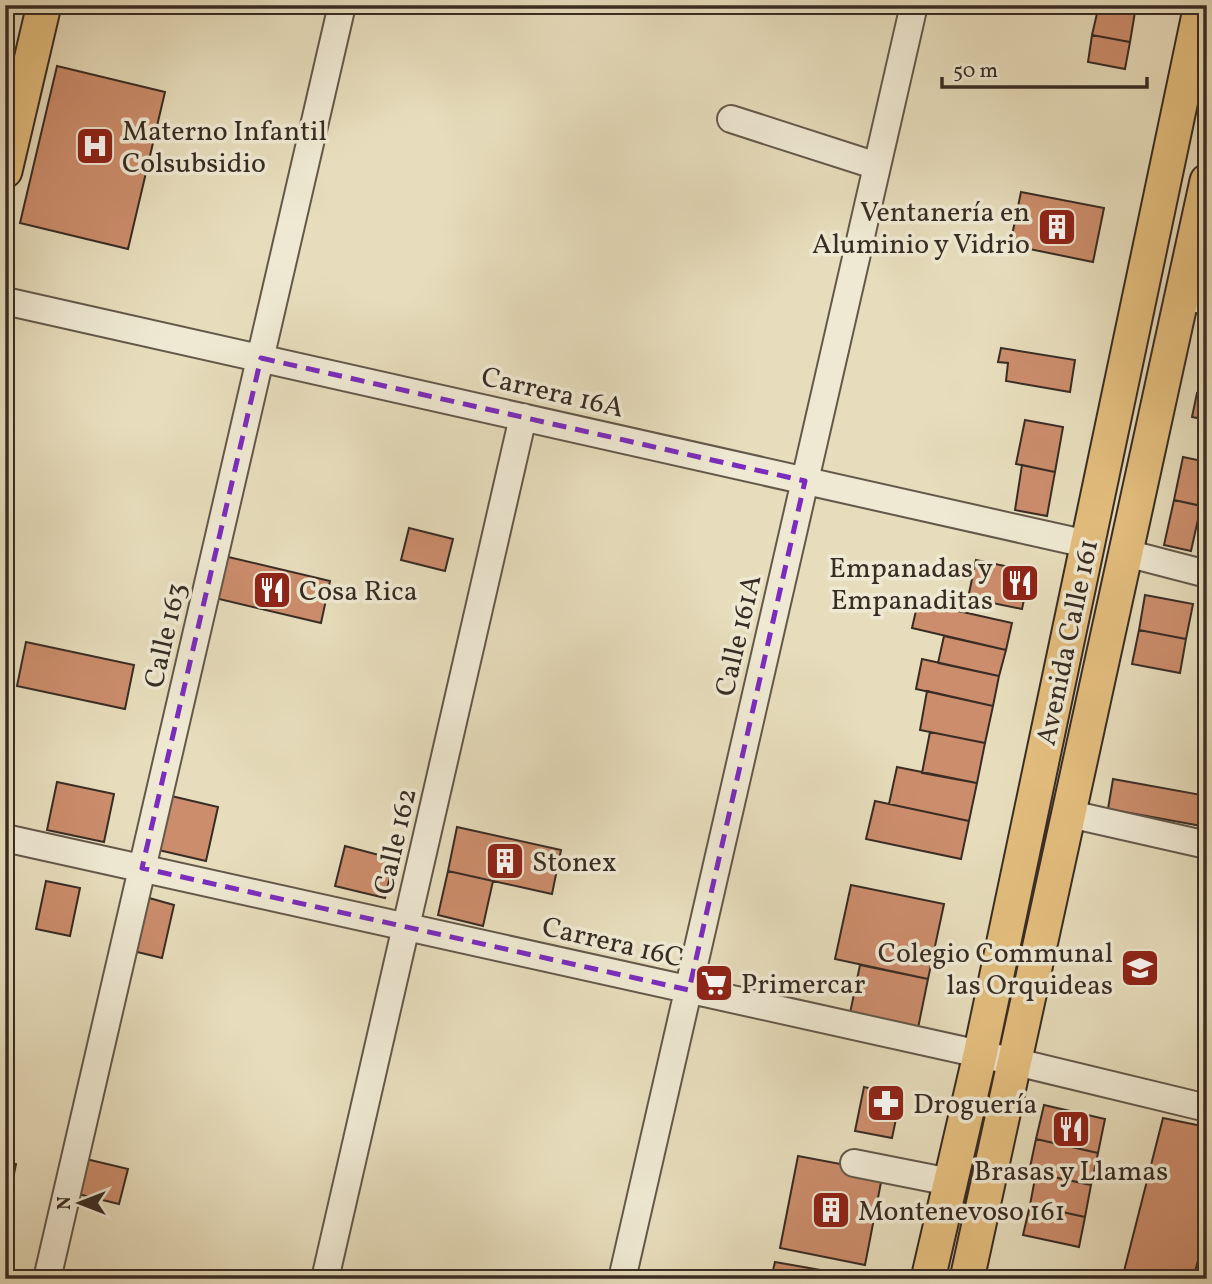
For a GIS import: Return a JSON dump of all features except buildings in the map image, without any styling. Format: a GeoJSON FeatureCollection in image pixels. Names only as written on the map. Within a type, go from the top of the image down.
{"type":"FeatureCollection","features":[{"type":"Feature","properties":{"kind":"main road"},"geometry":{"type":"LineString","coordinates":[[5,171],[44,5]]}},
{"type":"Feature","properties":{"kind":"main road","name":"Avenida Calle 161"},"geometry":{"type":"LineString","coordinates":[[928,1279],[980,1055],[1201,5]]}},
{"type":"Feature","properties":{"kind":"main road","name":"Avenida Calle 161"},"geometry":{"type":"LineString","coordinates":[[967,1279],[1126,553],[1194,299],[1207,181]]}},
{"type":"Feature","properties":{"kind":"street","name":"Calle 163"},"geometry":{"type":"LineString","coordinates":[[47,1279],[342,5]]}},
{"type":"Feature","properties":{"kind":"street","name":"Calle 161A"},"geometry":{"type":"LineString","coordinates":[[622,1279],[914,5]]}},
{"type":"Feature","properties":{"kind":"street"},"geometry":{"type":"LineString","coordinates":[[731,120],[877,166]]}},
{"type":"Feature","properties":{"kind":"street","name":"Carrera 16A"},"geometry":{"type":"LineString","coordinates":[[5,301],[1087,544]]}},
{"type":"Feature","properties":{"kind":"street","name":"Calle 162"},"geometry":{"type":"LineString","coordinates":[[325,1279],[523,417]]}},
{"type":"Feature","properties":{"kind":"street"},"geometry":{"type":"LineString","coordinates":[[1126,553],[1207,574]]}},
{"type":"Feature","properties":{"kind":"street"},"geometry":{"type":"LineString","coordinates":[[1070,814],[1207,845]]}},
{"type":"Feature","properties":{"kind":"street","name":"Carrera 16C"},"geometry":{"type":"LineString","coordinates":[[5,838],[1016,1062],[1207,1108]]}},
{"type":"Feature","properties":{"kind":"street"},"geometry":{"type":"LineString","coordinates":[[854,1163],[950,1182]]}},
{"type":"Feature","properties":{"kind":"highlighted area"},"geometry":{"type":"Polygon","coordinates":[[[261,358],[805,481],[689,990],[142,868],[261,358]]]}},
{"type":"Feature","properties":{"kind":"place","name":"Materno Infantil Colsubsidio"},"geometry":{"type":"Point","coordinates":[95,146]}},
{"type":"Feature","properties":{"kind":"place","name":"Ventanería en Aluminio y Vidrio"},"geometry":{"type":"Point","coordinates":[1057,227]}},
{"type":"Feature","properties":{"kind":"place","name":"Empanadas y Empanaditas"},"geometry":{"type":"Point","coordinates":[1020,583]}},
{"type":"Feature","properties":{"kind":"place","name":"Cosa Rica"},"geometry":{"type":"Point","coordinates":[272,590]}},
{"type":"Feature","properties":{"kind":"place","name":"Stonex"},"geometry":{"type":"Point","coordinates":[505,861]}},
{"type":"Feature","properties":{"kind":"place","name":"Colegio Communal las Orquideas"},"geometry":{"type":"Point","coordinates":[1140,968]}},
{"type":"Feature","properties":{"kind":"place","name":"Primercar"},"geometry":{"type":"Point","coordinates":[714,983]}},
{"type":"Feature","properties":{"kind":"place","name":"Droguería"},"geometry":{"type":"Point","coordinates":[886,1103]}},
{"type":"Feature","properties":{"kind":"place","name":"Brasas y Llamas"},"geometry":{"type":"Point","coordinates":[1071,1129]}},
{"type":"Feature","properties":{"kind":"place","name":"Montenevoso 161"},"geometry":{"type":"Point","coordinates":[831,1210]}}]}
